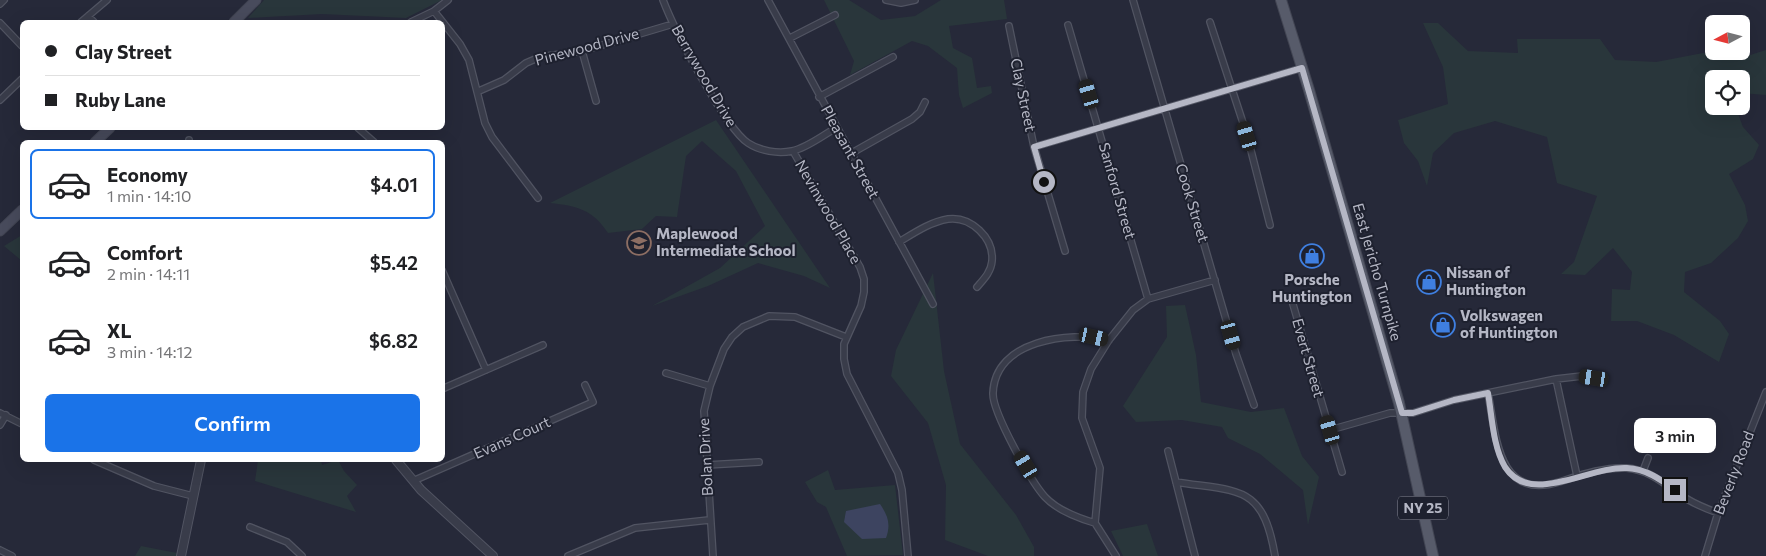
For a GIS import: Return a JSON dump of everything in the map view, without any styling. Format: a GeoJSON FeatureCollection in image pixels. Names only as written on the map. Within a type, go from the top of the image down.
{"type":"FeatureCollection","features":[{"type":"Feature","properties":{"kind":"main road"},"geometry":{"type":"LineString","coordinates":[[236,20],[256,0]]}},
{"type":"Feature","properties":{"kind":"main road","name":"East Jericho Turnpike"},"geometry":{"type":"LineString","coordinates":[[1281,0],[1402,413],[1433,556]]}},
{"type":"Feature","properties":{"kind":"main road"},"geometry":{"type":"LineString","coordinates":[[100,140],[108,130]]}},
{"type":"Feature","properties":{"kind":"main road"},"geometry":{"type":"LineString","coordinates":[[1,228],[20,212]]}},
{"type":"Feature","properties":{"kind":"street"},"geometry":{"type":"LineString","coordinates":[[0,4],[4,0]]}},
{"type":"Feature","properties":{"kind":"street"},"geometry":{"type":"LineString","coordinates":[[83,20],[106,0]]}},
{"type":"Feature","properties":{"kind":"street"},"geometry":{"type":"LineString","coordinates":[[415,20],[434,11],[448,0]]}},
{"type":"Feature","properties":{"kind":"street","name":"Berrywood Drive"},"geometry":{"type":"LineString","coordinates":[[663,0],[673,24],[733,130],[748,143],[774,152],[793,151],[836,128]]}},
{"type":"Feature","properties":{"kind":"street","name":"Pleasant Street"},"geometry":{"type":"LineString","coordinates":[[768,0],[932,304]]}},
{"type":"Feature","properties":{"kind":"street"},"geometry":{"type":"LineString","coordinates":[[886,0],[901,3],[915,0]]}},
{"type":"Feature","properties":{"kind":"street","name":"Cook Street"},"geometry":{"type":"LineString","coordinates":[[1133,0],[1215,280],[1254,405]]}},
{"type":"Feature","properties":{"kind":"street"},"geometry":{"type":"LineString","coordinates":[[434,11],[441,20]]}},
{"type":"Feature","properties":{"kind":"street"},"geometry":{"type":"LineString","coordinates":[[790,38],[835,15]]}},
{"type":"Feature","properties":{"kind":"street"},"geometry":{"type":"LineString","coordinates":[[88,16],[92,20]]}},
{"type":"Feature","properties":{"kind":"street"},"geometry":{"type":"LineString","coordinates":[[1210,22],[1232,88],[1270,225]]}},
{"type":"Feature","properties":{"kind":"street"},"geometry":{"type":"LineString","coordinates":[[0,23],[20,44]]}},
{"type":"Feature","properties":{"kind":"street","name":"Pinewood Drive"},"geometry":{"type":"LineString","coordinates":[[478,91],[498,83],[526,63],[540,57],[582,50],[673,24]]}},
{"type":"Feature","properties":{"kind":"street"},"geometry":{"type":"LineString","coordinates":[[445,25],[460,44],[469,60],[485,123],[492,137],[538,198]]}},
{"type":"Feature","properties":{"kind":"street","name":"Sanford Street"},"geometry":{"type":"LineString","coordinates":[[1068,25],[1148,300]]}},
{"type":"Feature","properties":{"kind":"street","name":"Clay Street"},"geometry":{"type":"LineString","coordinates":[[1009,26],[1034,147],[1064,250]]}},
{"type":"Feature","properties":{"kind":"street"},"geometry":{"type":"LineString","coordinates":[[582,50],[596,101]]}},
{"type":"Feature","properties":{"kind":"street"},"geometry":{"type":"LineString","coordinates":[[820,97],[893,57]]}},
{"type":"Feature","properties":{"kind":"street"},"geometry":{"type":"LineString","coordinates":[[1034,147],[1302,68]]}},
{"type":"Feature","properties":{"kind":"street"},"geometry":{"type":"LineString","coordinates":[[0,100],[20,81]]}},
{"type":"Feature","properties":{"kind":"street"},"geometry":{"type":"LineString","coordinates":[[850,154],[912,118],[920,112],[926,102]]}},
{"type":"Feature","properties":{"kind":"street"},"geometry":{"type":"LineString","coordinates":[[360,130],[372,140]]}},
{"type":"Feature","properties":{"kind":"street","name":"Nevinwood Place"},"geometry":{"type":"LineString","coordinates":[[793,151],[860,267],[864,279],[862,306],[846,336],[844,360],[847,374],[898,473],[902,490],[908,556]]}},
{"type":"Feature","properties":{"kind":"street"},"geometry":{"type":"LineString","coordinates":[[899,242],[935,222],[950,219],[974,226],[984,235],[990,247],[992,261],[988,274],[977,287]]}},
{"type":"Feature","properties":{"kind":"street"},"geometry":{"type":"LineString","coordinates":[[445,277],[486,370]]}},
{"type":"Feature","properties":{"kind":"street"},"geometry":{"type":"LineString","coordinates":[[1116,556],[1096,523],[1100,468],[1086,430],[1082,405],[1086,381],[1109,340],[1133,310],[1148,300],[1215,280]]}},
{"type":"Feature","properties":{"kind":"street","name":"Evert Street"},"geometry":{"type":"LineString","coordinates":[[1292,301],[1342,472]]}},
{"type":"Feature","properties":{"kind":"street","name":"Bolan Drive"},"geometry":{"type":"LineString","coordinates":[[713,556],[709,520],[704,411],[710,386],[724,349],[732,337],[756,320],[782,315],[795,317],[846,336]]}},
{"type":"Feature","properties":{"kind":"street"},"geometry":{"type":"LineString","coordinates":[[1096,523],[1077,518],[1045,497],[998,418],[992,395],[994,382],[999,371],[1019,352],[1035,344],[1073,336],[1109,340]]}},
{"type":"Feature","properties":{"kind":"street"},"geometry":{"type":"LineString","coordinates":[[445,388],[543,345]]}},
{"type":"Feature","properties":{"kind":"street"},"geometry":{"type":"LineString","coordinates":[[666,373],[710,386]]}},
{"type":"Feature","properties":{"kind":"street"},"geometry":{"type":"LineString","coordinates":[[1330,430],[1390,413],[1413,413],[1454,400],[1488,393],[1582,376],[1594,378]]}},
{"type":"Feature","properties":{"kind":"street"},"geometry":{"type":"LineString","coordinates":[[1556,380],[1578,476]]}},
{"type":"Feature","properties":{"kind":"street","name":"Evans Court"},"geometry":{"type":"LineString","coordinates":[[413,481],[593,402],[585,384]]}},
{"type":"Feature","properties":{"kind":"street","name":"Beverly Road"},"geometry":{"type":"LineString","coordinates":[[1705,556],[1718,513],[1766,392]]}},
{"type":"Feature","properties":{"kind":"street"},"geometry":{"type":"LineString","coordinates":[[1488,393],[1500,454],[1512,475],[1521,482],[1534,486],[1545,485],[1612,468],[1643,471],[1664,482],[1686,498],[1718,513]]}},
{"type":"Feature","properties":{"kind":"street"},"geometry":{"type":"LineString","coordinates":[[0,425],[3,414],[20,423]]}},
{"type":"Feature","properties":{"kind":"street"},"geometry":{"type":"LineString","coordinates":[[1168,450],[1195,556]]}},
{"type":"Feature","properties":{"kind":"street"},"geometry":{"type":"LineString","coordinates":[[1643,471],[1648,458]]}},
{"type":"Feature","properties":{"kind":"street"},"geometry":{"type":"LineString","coordinates":[[99,462],[154,486],[193,496]]}},
{"type":"Feature","properties":{"kind":"street"},"geometry":{"type":"LineString","coordinates":[[181,556],[200,462]]}},
{"type":"Feature","properties":{"kind":"street"},"geometry":{"type":"LineString","coordinates":[[398,462],[413,481],[493,556]]}},
{"type":"Feature","properties":{"kind":"street"},"geometry":{"type":"LineString","coordinates":[[707,465],[759,462]]}},
{"type":"Feature","properties":{"kind":"street"},"geometry":{"type":"LineString","coordinates":[[1176,482],[1242,494],[1256,503],[1264,514],[1270,530],[1275,556]]}},
{"type":"Feature","properties":{"kind":"street"},"geometry":{"type":"LineString","coordinates":[[568,556],[635,528],[709,520]]}},
{"type":"Feature","properties":{"kind":"street"},"geometry":{"type":"LineString","coordinates":[[250,527],[287,542],[302,556]]}},
{"type":"Feature","properties":{"kind":"street"},"geometry":{"type":"LineString","coordinates":[[0,550],[12,556]]}},
{"type":"Feature","properties":{"kind":"shaded area"},"geometry":{"type":"Polygon","coordinates":[[[264,0],[442,0],[406,18],[322,14],[248,18],[264,0]]]}},
{"type":"Feature","properties":{"kind":"shaded area"},"geometry":{"type":"Polygon","coordinates":[[[824,0],[849,0],[881,20],[915,16],[941,0],[1004,0],[1007,19],[949,26],[953,48],[972,58],[977,88],[991,86],[992,93],[963,108],[959,95],[957,68],[928,46],[912,41],[850,75],[854,61],[824,0]]]}},
{"type":"Feature","properties":{"kind":"shaded area"},"geometry":{"type":"Polygon","coordinates":[[[1423,23],[1438,23],[1468,51],[1518,53],[1517,39],[1600,39],[1615,60],[1656,62],[1703,53],[1705,53],[1705,60],[1750,60],[1750,55],[1766,50],[1766,95],[1750,94],[1750,70],[1705,70],[1705,115],[1738,115],[1743,127],[1759,145],[1753,159],[1729,174],[1745,205],[1748,221],[1738,238],[1711,263],[1685,272],[1684,292],[1720,321],[1729,334],[1719,362],[1674,335],[1637,321],[1611,321],[1612,289],[1630,290],[1632,272],[1613,248],[1585,275],[1561,274],[1574,262],[1597,196],[1557,183],[1547,137],[1495,121],[1454,133],[1433,153],[1427,186],[1418,161],[1404,143],[1398,120],[1448,104],[1443,67],[1423,23]]]}},
{"type":"Feature","properties":{"kind":"shaded area"},"geometry":{"type":"Polygon","coordinates":[[[716,120],[830,288],[804,276],[758,263],[708,286],[652,306],[720,268],[765,226],[736,171],[702,141],[686,156],[677,217],[656,216],[642,229],[608,233],[596,219],[583,210],[550,203],[716,120]]]}},
{"type":"Feature","properties":{"kind":"shaded area"},"geometry":{"type":"Polygon","coordinates":[[[20,236],[20,259],[4,246],[20,236]]]}},
{"type":"Feature","properties":{"kind":"shaded area"},"geometry":{"type":"Polygon","coordinates":[[[933,273],[944,371],[960,444],[1016,515],[1034,547],[1034,556],[988,556],[945,540],[946,485],[928,423],[891,376],[896,350],[933,273]]]}},
{"type":"Feature","properties":{"kind":"shaded area"},"geometry":{"type":"Polygon","coordinates":[[[1185,305],[1196,355],[1201,402],[1251,412],[1284,408],[1302,456],[1319,477],[1308,525],[1303,490],[1260,454],[1228,438],[1222,427],[1182,420],[1136,422],[1123,406],[1167,337],[1166,306],[1185,305]]]}},
{"type":"Feature","properties":{"kind":"shaded area"},"geometry":{"type":"Polygon","coordinates":[[[258,462],[321,462],[322,465],[339,462],[344,471],[357,485],[347,496],[356,512],[255,481],[258,462]]]}},
{"type":"Feature","properties":{"kind":"shaded area"},"geometry":{"type":"Polygon","coordinates":[[[828,470],[835,490],[895,485],[903,555],[847,556],[826,507],[817,502],[805,482],[828,470]]]}},
{"type":"Feature","properties":{"kind":"shaded area"},"geometry":{"type":"Polygon","coordinates":[[[1147,524],[1158,556],[1123,556],[1111,531],[1147,524]]]}},
{"type":"Feature","properties":{"kind":"shaded area"},"geometry":{"type":"Polygon","coordinates":[[[141,546],[177,553],[176,556],[135,556],[141,546]]]}},
{"type":"Feature","properties":{"kind":"water"},"geometry":{"type":"Polygon","coordinates":[[[880,504],[888,520],[886,538],[862,539],[844,522],[846,511],[880,504]]]}},
{"type":"Feature","properties":{"kind":"place","name":"Maplewood Intermediate School"},"geometry":{"type":"Point","coordinates":[639,243]}},
{"type":"Feature","properties":{"kind":"place","name":"Porsche Huntington"},"geometry":{"type":"Point","coordinates":[1312,256]}},
{"type":"Feature","properties":{"kind":"place","name":"Nissan of Huntington"},"geometry":{"type":"Point","coordinates":[1429,282]}},
{"type":"Feature","properties":{"kind":"place","name":"Volkswagen of Huntington"},"geometry":{"type":"Point","coordinates":[1443,325]}},
{"type":"Feature","properties":{"kind":"route"},"geometry":{"type":"LineString","coordinates":[[1044,182],[1034,147],[1302,68],[1402,413],[1413,413],[1454,400],[1488,393],[1500,454],[1505,466],[1521,482],[1534,486],[1545,485],[1597,471],[1627,468],[1643,471],[1655,476],[1675,490]]}}]}
